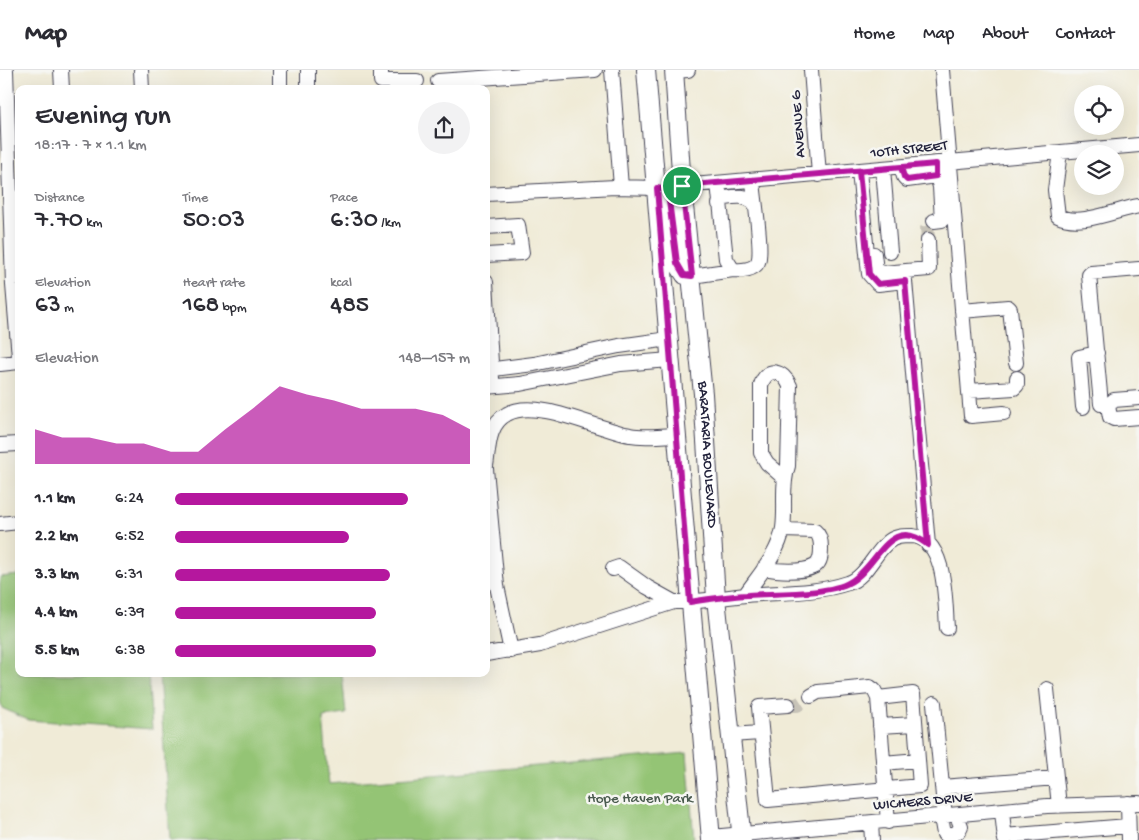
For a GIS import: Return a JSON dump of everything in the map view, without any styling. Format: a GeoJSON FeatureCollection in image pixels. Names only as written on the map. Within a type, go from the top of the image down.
{"type":"FeatureCollection","features":[{"type":"Feature","properties":{"kind":"main road","name":"BARATARIA BOULEVARD"},"geometry":{"type":"LineString","coordinates":[[646,70],[677,435],[682,602],[711,838]]}},
{"type":"Feature","properties":{"kind":"main road","name":"BARATARIA BOULEVARD"},"geometry":{"type":"LineString","coordinates":[[679,70],[682,186],[703,394],[716,598],[742,837]]}},
{"type":"Feature","properties":{"kind":"main road"},"geometry":{"type":"LineString","coordinates":[[648,91],[656,100],[666,177],[682,186]]}},
{"type":"Feature","properties":{"kind":"main road"},"geometry":{"type":"LineString","coordinates":[[657,188],[666,190],[668,193],[677,263],[684,275],[692,276]]}},
{"type":"Feature","properties":{"kind":"street"},"geometry":{"type":"LineString","coordinates":[[6,70],[13,97],[15,228]]}},
{"type":"Feature","properties":{"kind":"street"},"geometry":{"type":"LineString","coordinates":[[61,70],[62,85]]}},
{"type":"Feature","properties":{"kind":"street"},"geometry":{"type":"LineString","coordinates":[[141,70],[142,85]]}},
{"type":"Feature","properties":{"kind":"street"},"geometry":{"type":"LineString","coordinates":[[280,70],[280,85]]}},
{"type":"Feature","properties":{"kind":"street"},"geometry":{"type":"LineString","coordinates":[[308,70],[308,85]]}},
{"type":"Feature","properties":{"kind":"street"},"geometry":{"type":"LineString","coordinates":[[381,70],[381,81],[417,81],[438,76],[595,70]]}},
{"type":"Feature","properties":{"kind":"street"},"geometry":{"type":"LineString","coordinates":[[612,70],[621,187]]}},
{"type":"Feature","properties":{"kind":"street","name":"AVENUE G"},"geometry":{"type":"LineString","coordinates":[[811,70],[818,175]]}},
{"type":"Feature","properties":{"kind":"street"},"geometry":{"type":"LineString","coordinates":[[934,221],[942,220],[940,168],[942,70]]}},
{"type":"Feature","properties":{"kind":"street","name":"10TH STREET"},"geometry":{"type":"LineString","coordinates":[[682,186],[901,167],[940,168],[1060,152],[1139,145]]}},
{"type":"Feature","properties":{"kind":"street"},"geometry":{"type":"LineString","coordinates":[[1060,152],[1055,190],[1058,216],[1066,220],[1082,220],[1139,206]]}},
{"type":"Feature","properties":{"kind":"street"},"geometry":{"type":"LineString","coordinates":[[940,168],[962,311],[972,416],[1004,413]]}},
{"type":"Feature","properties":{"kind":"street"},"geometry":{"type":"LineString","coordinates":[[883,169],[890,252]]}},
{"type":"Feature","properties":{"kind":"street"},"geometry":{"type":"LineString","coordinates":[[859,171],[867,263],[871,279],[878,284],[905,281],[928,545]]}},
{"type":"Feature","properties":{"kind":"street"},"geometry":{"type":"LineString","coordinates":[[692,276],[746,270],[753,267],[758,261],[753,180]]}},
{"type":"Feature","properties":{"kind":"street"},"geometry":{"type":"LineString","coordinates":[[718,183],[726,259],[733,270]]}},
{"type":"Feature","properties":{"kind":"street"},"geometry":{"type":"LineString","coordinates":[[490,194],[621,187],[657,188]]}},
{"type":"Feature","properties":{"kind":"street"},"geometry":{"type":"LineString","coordinates":[[719,204],[725,198],[740,196],[747,197],[755,203]]}},
{"type":"Feature","properties":{"kind":"street"},"geometry":{"type":"LineString","coordinates":[[861,204],[871,227],[876,270],[883,273],[929,269],[928,240]]}},
{"type":"Feature","properties":{"kind":"street"},"geometry":{"type":"LineString","coordinates":[[490,227],[518,225],[522,252],[490,255]]}},
{"type":"Feature","properties":{"kind":"street"},"geometry":{"type":"LineString","coordinates":[[1101,404],[1089,275],[1091,273],[1139,269]]}},
{"type":"Feature","properties":{"kind":"street"},"geometry":{"type":"LineString","coordinates":[[962,311],[1008,307],[1010,309],[1016,364]]}},
{"type":"Feature","properties":{"kind":"street"},"geometry":{"type":"LineString","coordinates":[[490,370],[534,364],[619,346],[669,339]]}},
{"type":"Feature","properties":{"kind":"street"},"geometry":{"type":"LineString","coordinates":[[1083,407],[1079,357],[1097,353]]}},
{"type":"Feature","properties":{"kind":"street"},"geometry":{"type":"LineString","coordinates":[[490,387],[520,384],[621,364],[670,360]]}},
{"type":"Feature","properties":{"kind":"street"},"geometry":{"type":"LineString","coordinates":[[0,364],[15,362]]}},
{"type":"Feature","properties":{"kind":"street"},"geometry":{"type":"LineString","coordinates":[[745,595],[777,547],[783,530],[784,478],[788,466],[790,386],[786,376],[778,371],[772,371],[763,378],[761,385],[761,453],[767,463],[784,478]]}},
{"type":"Feature","properties":{"kind":"street"},"geometry":{"type":"LineString","coordinates":[[969,392],[1014,388],[1017,385],[1017,378]]}},
{"type":"Feature","properties":{"kind":"street"},"geometry":{"type":"LineString","coordinates":[[1139,398],[1114,400],[1108,406],[1110,416],[1114,418],[1139,416]]}},
{"type":"Feature","properties":{"kind":"street"},"geometry":{"type":"LineString","coordinates":[[490,437],[491,430],[506,414],[526,409],[558,413],[632,436],[677,435]]}},
{"type":"Feature","properties":{"kind":"street"},"geometry":{"type":"LineString","coordinates":[[0,445],[15,444]]}},
{"type":"Feature","properties":{"kind":"street"},"geometry":{"type":"LineString","coordinates":[[490,510],[497,586],[511,651]]}},
{"type":"Feature","properties":{"kind":"street"},"geometry":{"type":"LineString","coordinates":[[0,524],[15,522]]}},
{"type":"Feature","properties":{"kind":"street"},"geometry":{"type":"LineString","coordinates":[[764,568],[774,570],[806,568],[816,566],[820,559],[818,534],[803,529],[783,530]]}},
{"type":"Feature","properties":{"kind":"street"},"geometry":{"type":"LineString","coordinates":[[490,654],[540,645],[682,602],[825,589],[850,582],[888,542],[900,536],[918,536],[932,548],[943,573],[947,628]]}},
{"type":"Feature","properties":{"kind":"street"},"geometry":{"type":"LineString","coordinates":[[613,569],[619,568],[647,587],[682,602]]}},
{"type":"Feature","properties":{"kind":"street"},"geometry":{"type":"LineString","coordinates":[[647,587],[647,612]]}},
{"type":"Feature","properties":{"kind":"street"},"geometry":{"type":"LineString","coordinates":[[811,696],[818,692],[870,688],[874,690],[878,698],[888,822]]}},
{"type":"Feature","properties":{"kind":"street"},"geometry":{"type":"LineString","coordinates":[[1047,689],[1059,806]]}},
{"type":"Feature","properties":{"kind":"street"},"geometry":{"type":"LineString","coordinates":[[788,705],[759,707],[760,733],[768,800],[920,786],[913,694],[878,698]]}},
{"type":"Feature","properties":{"kind":"street"},"geometry":{"type":"LineString","coordinates":[[934,703],[942,787],[948,816]]}},
{"type":"Feature","properties":{"kind":"street"},"geometry":{"type":"LineString","coordinates":[[880,726],[916,724]]}},
{"type":"Feature","properties":{"kind":"street"},"geometry":{"type":"LineString","coordinates":[[731,735],[760,733]]}},
{"type":"Feature","properties":{"kind":"street"},"geometry":{"type":"LineString","coordinates":[[882,763],[918,760]]}},
{"type":"Feature","properties":{"kind":"street"},"geometry":{"type":"LineString","coordinates":[[942,787],[1056,778]]}},
{"type":"Feature","properties":{"kind":"street"},"geometry":{"type":"LineString","coordinates":[[1128,840],[1128,826],[1134,803]]}},
{"type":"Feature","properties":{"kind":"street","name":"WICHERS DRIVE"},"geometry":{"type":"LineString","coordinates":[[711,838],[797,835],[871,823],[1059,806],[1134,803]]}},
{"type":"Feature","properties":{"kind":"street"},"geometry":{"type":"LineString","coordinates":[[1002,812],[1010,838],[1106,834],[1128,826]]}},
{"type":"Feature","properties":{"kind":"street"},"geometry":{"type":"LineString","coordinates":[[871,823],[872,840]]}},
{"type":"Feature","properties":{"kind":"green space"},"geometry":{"type":"Polygon","coordinates":[[[15,575],[15,677],[148,677],[152,729],[28,720],[2,708],[0,699],[0,577],[15,575]]]}},
{"type":"Feature","properties":{"kind":"green space","name":"Hope Haven Park"},"geometry":{"type":"Polygon","coordinates":[[[159,677],[342,677],[346,714],[323,717],[329,784],[687,753],[694,840],[170,840],[159,677]]]}},
{"type":"Feature","properties":{"kind":"tunnel"},"geometry":{"type":"LineString","coordinates":[[928,240],[927,225],[934,221]]}},
{"type":"Feature","properties":{"kind":"tunnel"},"geometry":{"type":"LineString","coordinates":[[788,705],[797,705],[811,696]]}},
{"type":"Feature","properties":{"kind":"route"},"geometry":{"type":"LineString","coordinates":[[682,186],[692,276],[684,275],[677,263],[668,193],[663,188],[657,188],[690,602],[745,595],[825,589],[850,582],[868,566],[888,542],[900,536],[918,536],[928,545],[905,281],[878,284],[871,279],[867,263],[861,204],[859,171],[901,167],[936,164],[936,176],[907,180],[901,167],[682,186]]}}]}
